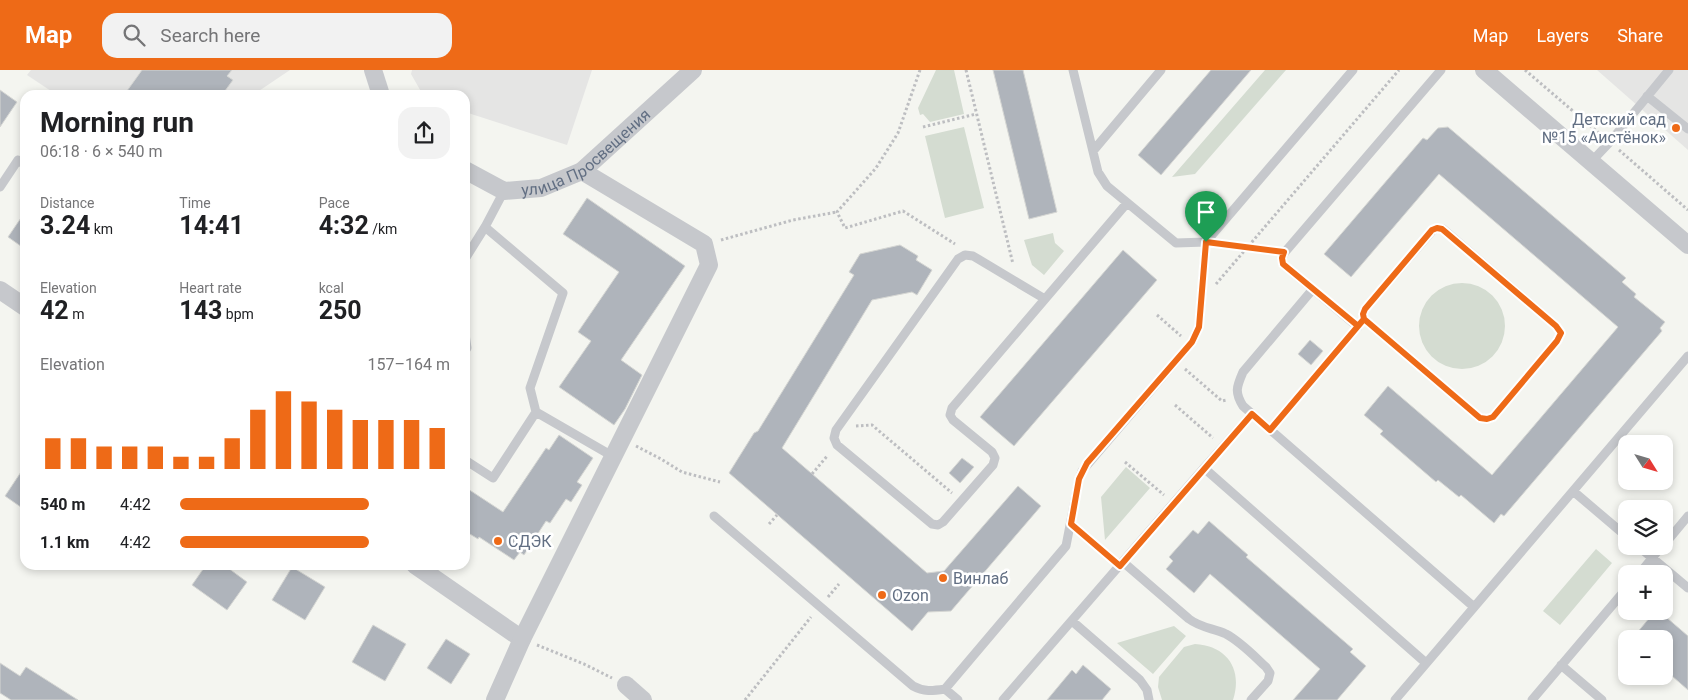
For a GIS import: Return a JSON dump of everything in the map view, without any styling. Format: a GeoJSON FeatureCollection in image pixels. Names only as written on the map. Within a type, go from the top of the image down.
{"type":"FeatureCollection","features":[{"type":"Feature","properties":{"kind":"street"},"geometry":{"type":"LineString","coordinates":[[373,70],[379,90]]}},
{"type":"Feature","properties":{"kind":"street","name":"улица Просвещения"},"geometry":{"type":"LineString","coordinates":[[470,173],[504,191],[541,188],[582,172],[693,70]]}},
{"type":"Feature","properties":{"kind":"street"},"geometry":{"type":"LineString","coordinates":[[1484,70],[1688,245]]}},
{"type":"Feature","properties":{"kind":"street"},"geometry":{"type":"LineString","coordinates":[[495,700],[522,639],[710,265],[704,244],[582,172]]}},
{"type":"Feature","properties":{"kind":"street"},"geometry":{"type":"LineString","coordinates":[[0,290],[20,304]]}},
{"type":"Feature","properties":{"kind":"street"},"geometry":{"type":"LineString","coordinates":[[422,570],[522,639]]}},
{"type":"Feature","properties":{"kind":"street"},"geometry":{"type":"LineString","coordinates":[[626,685],[643,700]]}},
{"type":"Feature","properties":{"kind":"lane"},"geometry":{"type":"LineString","coordinates":[[1074,70],[1093,151],[1102,180],[1106,186],[1176,244],[1206,242]]}},
{"type":"Feature","properties":{"kind":"lane"},"geometry":{"type":"LineString","coordinates":[[1093,151],[1161,70]]}},
{"type":"Feature","properties":{"kind":"lane"},"geometry":{"type":"LineString","coordinates":[[714,516],[913,686],[922,691],[945,689],[1059,556],[1066,546],[1082,471],[1197,334],[1206,242],[1353,70]]}},
{"type":"Feature","properties":{"kind":"lane"},"geometry":{"type":"LineString","coordinates":[[1358,326],[1283,264],[1282,258],[1284,252],[1441,70]]}},
{"type":"Feature","properties":{"kind":"lane"},"geometry":{"type":"LineString","coordinates":[[1591,162],[1669,70]]}},
{"type":"Feature","properties":{"kind":"lane"},"geometry":{"type":"LineString","coordinates":[[1647,96],[1688,129]]}},
{"type":"Feature","properties":{"kind":"lane"},"geometry":{"type":"LineString","coordinates":[[0,187],[18,160],[20,161]]}},
{"type":"Feature","properties":{"kind":"lane"},"geometry":{"type":"LineString","coordinates":[[470,251],[504,191]]}},
{"type":"Feature","properties":{"kind":"lane"},"geometry":{"type":"LineString","coordinates":[[1045,299],[973,256],[965,255],[958,259],[838,427],[834,438],[837,445],[932,524],[938,526],[943,522],[992,465],[995,458],[992,452],[953,420],[950,415],[952,408],[1127,203]]}},
{"type":"Feature","properties":{"kind":"lane"},"geometry":{"type":"LineString","coordinates":[[485,227],[563,293],[530,388],[536,412],[614,457]]}},
{"type":"Feature","properties":{"kind":"lane"},"geometry":{"type":"LineString","coordinates":[[1270,430],[1364,319],[1365,309],[1432,230],[1437,228],[1442,229],[1556,326],[1561,333],[1557,341],[1493,417],[1487,419],[1480,418],[1364,319]]}},
{"type":"Feature","properties":{"kind":"lane"},"geometry":{"type":"LineString","coordinates":[[1313,289],[1243,372],[1237,386],[1237,397],[1243,406],[1270,430],[1474,607]]}},
{"type":"Feature","properties":{"kind":"lane"},"geometry":{"type":"LineString","coordinates":[[1394,700],[1688,356]]}},
{"type":"Feature","properties":{"kind":"lane"},"geometry":{"type":"LineString","coordinates":[[470,463],[493,478],[536,412]]}},
{"type":"Feature","properties":{"kind":"lane"},"geometry":{"type":"LineString","coordinates":[[1003,700],[1252,414]]}},
{"type":"Feature","properties":{"kind":"lane"},"geometry":{"type":"LineString","coordinates":[[1204,468],[1426,663]]}},
{"type":"Feature","properties":{"kind":"lane"},"geometry":{"type":"LineString","coordinates":[[1573,491],[1618,529]]}},
{"type":"Feature","properties":{"kind":"lane"},"geometry":{"type":"LineString","coordinates":[[1673,533],[1688,516]]}},
{"type":"Feature","properties":{"kind":"lane"},"geometry":{"type":"LineString","coordinates":[[1648,555],[1688,588]]}},
{"type":"Feature","properties":{"kind":"lane"},"geometry":{"type":"LineString","coordinates":[[1646,565],[1655,555]]}},
{"type":"Feature","properties":{"kind":"lane"},"geometry":{"type":"LineString","coordinates":[[1121,564],[1197,625],[1221,632],[1233,639],[1266,667],[1270,673],[1268,681],[1251,700]]}},
{"type":"Feature","properties":{"kind":"lane"},"geometry":{"type":"LineString","coordinates":[[1532,700],[1618,598]]}},
{"type":"Feature","properties":{"kind":"lane"},"geometry":{"type":"LineString","coordinates":[[1072,621],[1140,680],[1144,685],[1149,700]]}},
{"type":"Feature","properties":{"kind":"lane"},"geometry":{"type":"LineString","coordinates":[[1561,665],[1602,700]]}},
{"type":"Feature","properties":{"kind":"lane"},"geometry":{"type":"LineString","coordinates":[[945,689],[958,700]]}},
{"type":"Feature","properties":{"kind":"path"},"geometry":{"type":"LineString","coordinates":[[704,244],[793,220],[837,212],[876,168],[898,133],[920,70]]}},
{"type":"Feature","properties":{"kind":"path"},"geometry":{"type":"LineString","coordinates":[[966,70],[1013,265]]}},
{"type":"Feature","properties":{"kind":"path"},"geometry":{"type":"LineString","coordinates":[[1201,302],[1399,70]]}},
{"type":"Feature","properties":{"kind":"path"},"geometry":{"type":"LineString","coordinates":[[923,127],[976,114]]}},
{"type":"Feature","properties":{"kind":"path"},"geometry":{"type":"LineString","coordinates":[[837,212],[845,228],[903,211],[955,244]]}},
{"type":"Feature","properties":{"kind":"path"},"geometry":{"type":"LineString","coordinates":[[1206,242],[1284,252]]}},
{"type":"Feature","properties":{"kind":"path"},"geometry":{"type":"LineString","coordinates":[[1157,315],[1190,344]]}},
{"type":"Feature","properties":{"kind":"path"},"geometry":{"type":"LineString","coordinates":[[1175,361],[1222,401],[1237,397]]}},
{"type":"Feature","properties":{"kind":"path"},"geometry":{"type":"LineString","coordinates":[[1175,405],[1223,447]]}},
{"type":"Feature","properties":{"kind":"path"},"geometry":{"type":"LineString","coordinates":[[838,427],[872,425],[961,501]]}},
{"type":"Feature","properties":{"kind":"path"},"geometry":{"type":"LineString","coordinates":[[623,440],[682,472],[720,482]]}},
{"type":"Feature","properties":{"kind":"path"},"geometry":{"type":"LineString","coordinates":[[812,474],[828,455]]}},
{"type":"Feature","properties":{"kind":"path"},"geometry":{"type":"LineString","coordinates":[[1125,462],[1174,504]]}},
{"type":"Feature","properties":{"kind":"path"},"geometry":{"type":"LineString","coordinates":[[769,524],[777,515]]}},
{"type":"Feature","properties":{"kind":"path"},"geometry":{"type":"LineString","coordinates":[[1071,524],[1121,564]]}},
{"type":"Feature","properties":{"kind":"path"},"geometry":{"type":"LineString","coordinates":[[745,700],[839,584]]}},
{"type":"Feature","properties":{"kind":"path"},"geometry":{"type":"LineString","coordinates":[[522,639],[584,664],[626,685]]}},
{"type":"Feature","properties":{"kind":"shaded area"},"geometry":{"type":"Polygon","coordinates":[[[31,70],[290,70],[260,90],[50,90],[27,75],[31,70]]]}},
{"type":"Feature","properties":{"kind":"shaded area"},"geometry":{"type":"Polygon","coordinates":[[[412,70],[592,70],[567,145],[470,114],[470,90],[420,90],[411,74],[412,70]]]}},
{"type":"Feature","properties":{"kind":"shaded area"},"geometry":{"type":"Polygon","coordinates":[[[936,70],[954,70],[964,114],[930,122],[923,114],[920,115],[918,108],[936,70]]]}},
{"type":"Feature","properties":{"kind":"shaded area"},"geometry":{"type":"Polygon","coordinates":[[[1265,70],[1286,70],[1195,174],[1172,177],[1265,70]]]}},
{"type":"Feature","properties":{"kind":"shaded area","name":"Детский сад №15 «Аистёнок»"},"geometry":{"type":"Polygon","coordinates":[[[1597,70],[1688,70],[1688,150],[1638,106],[1597,70]]]}},
{"type":"Feature","properties":{"kind":"shaded area"},"geometry":{"type":"Polygon","coordinates":[[[964,127],[984,208],[945,218],[925,136],[964,127]]]}},
{"type":"Feature","properties":{"kind":"shaded area"},"geometry":{"type":"Polygon","coordinates":[[[1053,233],[1055,243],[1064,251],[1044,275],[1032,265],[1024,240],[1053,233]]]}},
{"type":"Feature","properties":{"kind":"shaded area"},"geometry":{"type":"Polygon","coordinates":[[[1462,283],[1478,287],[1492,296],[1501,310],[1505,326],[1501,342],[1492,356],[1478,365],[1462,369],[1446,365],[1432,356],[1423,342],[1419,326],[1423,310],[1432,296],[1446,287],[1462,283]]]}},
{"type":"Feature","properties":{"kind":"shaded area"},"geometry":{"type":"Polygon","coordinates":[[[1126,467],[1150,488],[1105,540],[1101,497],[1126,467]]]}},
{"type":"Feature","properties":{"kind":"shaded area"},"geometry":{"type":"Polygon","coordinates":[[[1596,549],[1612,563],[1560,625],[1543,611],[1596,549]]]}},
{"type":"Feature","properties":{"kind":"shaded area"},"geometry":{"type":"Polygon","coordinates":[[[1174,626],[1186,636],[1153,674],[1117,643],[1174,626]]]}},
{"type":"Feature","properties":{"kind":"shaded area"},"geometry":{"type":"Polygon","coordinates":[[[1195,644],[1216,649],[1230,661],[1236,678],[1233,700],[1162,700],[1158,687],[1159,677],[1184,647],[1195,644]]]}},
{"type":"Feature","properties":{"kind":"building"},"geometry":{"type":"Polygon","coordinates":[[[142,70],[232,70],[227,76],[233,80],[226,90],[128,90],[142,70]]]}},
{"type":"Feature","properties":{"kind":"building"},"geometry":{"type":"Polygon","coordinates":[[[993,70],[1023,70],[1057,212],[1029,219],[993,70]]]}},
{"type":"Feature","properties":{"kind":"building"},"geometry":{"type":"Polygon","coordinates":[[[1211,70],[1251,70],[1161,175],[1138,155],[1211,70]]]}},
{"type":"Feature","properties":{"kind":"building"},"geometry":{"type":"Polygon","coordinates":[[[0,90],[17,102],[0,127],[0,90]]]}},
{"type":"Feature","properties":{"kind":"building"},"geometry":{"type":"Polygon","coordinates":[[[1448,127],[1626,278],[1622,282],[1636,294],[1634,297],[1665,322],[1660,328],[1662,331],[1504,516],[1501,514],[1494,523],[1461,495],[1459,497],[1438,480],[1436,482],[1380,434],[1383,431],[1364,415],[1388,386],[1492,475],[1618,327],[1439,174],[1351,277],[1324,254],[1423,138],[1427,140],[1438,128],[1448,127]]]}},
{"type":"Feature","properties":{"kind":"building"},"geometry":{"type":"Polygon","coordinates":[[[587,198],[685,266],[621,360],[642,375],[625,409],[614,425],[559,387],[591,341],[578,332],[619,272],[563,234],[587,198]]]}},
{"type":"Feature","properties":{"kind":"building"},"geometry":{"type":"Polygon","coordinates":[[[20,219],[20,245],[8,237],[20,219]]]}},
{"type":"Feature","properties":{"kind":"building"},"geometry":{"type":"Polygon","coordinates":[[[900,245],[918,256],[916,260],[932,270],[917,295],[912,292],[872,300],[782,448],[927,573],[944,571],[1018,486],[1041,506],[951,611],[928,612],[912,631],[729,473],[754,433],[758,431],[854,275],[849,272],[860,254],[900,245]]]}},
{"type":"Feature","properties":{"kind":"building"},"geometry":{"type":"Polygon","coordinates":[[[1123,250],[1157,280],[1014,446],[980,417],[1123,250]]]}},
{"type":"Feature","properties":{"kind":"building"},"geometry":{"type":"Polygon","coordinates":[[[1310,340],[1323,351],[1311,365],[1298,354],[1310,340]]]}},
{"type":"Feature","properties":{"kind":"building"},"geometry":{"type":"Polygon","coordinates":[[[559,435],[593,458],[577,482],[582,485],[571,502],[566,499],[550,523],[546,521],[524,555],[520,552],[514,560],[479,537],[478,539],[470,534],[470,490],[503,512],[546,448],[549,450],[559,435]]]}},
{"type":"Feature","properties":{"kind":"building"},"geometry":{"type":"Polygon","coordinates":[[[962,458],[974,467],[960,483],[949,473],[962,458]]]}},
{"type":"Feature","properties":{"kind":"building"},"geometry":{"type":"Polygon","coordinates":[[[20,474],[20,506],[5,496],[20,474]]]}},
{"type":"Feature","properties":{"kind":"building"},"geometry":{"type":"Polygon","coordinates":[[[1209,521],[1248,555],[1246,557],[1353,649],[1350,652],[1366,666],[1337,700],[1293,700],[1320,669],[1210,574],[1194,593],[1166,569],[1173,561],[1169,557],[1193,530],[1198,534],[1209,521]]]}},
{"type":"Feature","properties":{"kind":"building"},"geometry":{"type":"Polygon","coordinates":[[[202,570],[231,570],[247,582],[227,610],[192,585],[202,570]]]}},
{"type":"Feature","properties":{"kind":"building"},"geometry":{"type":"Polygon","coordinates":[[[290,570],[297,570],[325,587],[305,620],[272,600],[290,570]]]}},
{"type":"Feature","properties":{"kind":"building"},"geometry":{"type":"Polygon","coordinates":[[[1648,620],[1669,620],[1688,636],[1688,690],[1673,677],[1673,630],[1639,630],[1648,620]]]}},
{"type":"Feature","properties":{"kind":"building"},"geometry":{"type":"Polygon","coordinates":[[[373,625],[406,644],[385,681],[352,662],[373,625]]]}},
{"type":"Feature","properties":{"kind":"building"},"geometry":{"type":"Polygon","coordinates":[[[446,639],[470,654],[451,684],[427,668],[446,639]]]}},
{"type":"Feature","properties":{"kind":"building"},"geometry":{"type":"Polygon","coordinates":[[[0,663],[20,676],[26,667],[78,700],[11,700],[0,693],[0,663]]]}},
{"type":"Feature","properties":{"kind":"building"},"geometry":{"type":"Polygon","coordinates":[[[1083,665],[1111,689],[1102,700],[1047,700],[1072,670],[1076,674],[1083,665]]]}},
{"type":"Feature","properties":{"kind":"place","name":"Детский сад №15 «Аистёнок»"},"geometry":{"type":"Point","coordinates":[1676,128]}},
{"type":"Feature","properties":{"kind":"place","name":"СДЭК"},"geometry":{"type":"Point","coordinates":[498,541]}},
{"type":"Feature","properties":{"kind":"place","name":"Винлаб"},"geometry":{"type":"Point","coordinates":[943,578]}},
{"type":"Feature","properties":{"kind":"place","name":"Ozon"},"geometry":{"type":"Point","coordinates":[882,595]}},
{"type":"Feature","properties":{"kind":"route"},"geometry":{"type":"LineString","coordinates":[[1206,242],[1197,334],[1087,463],[1079,479],[1071,524],[1120,566],[1252,414],[1270,430],[1364,319],[1480,418],[1487,419],[1493,417],[1557,341],[1561,333],[1556,326],[1442,229],[1432,230],[1365,309],[1364,319],[1358,326],[1283,264],[1284,252],[1206,242]]}}]}
